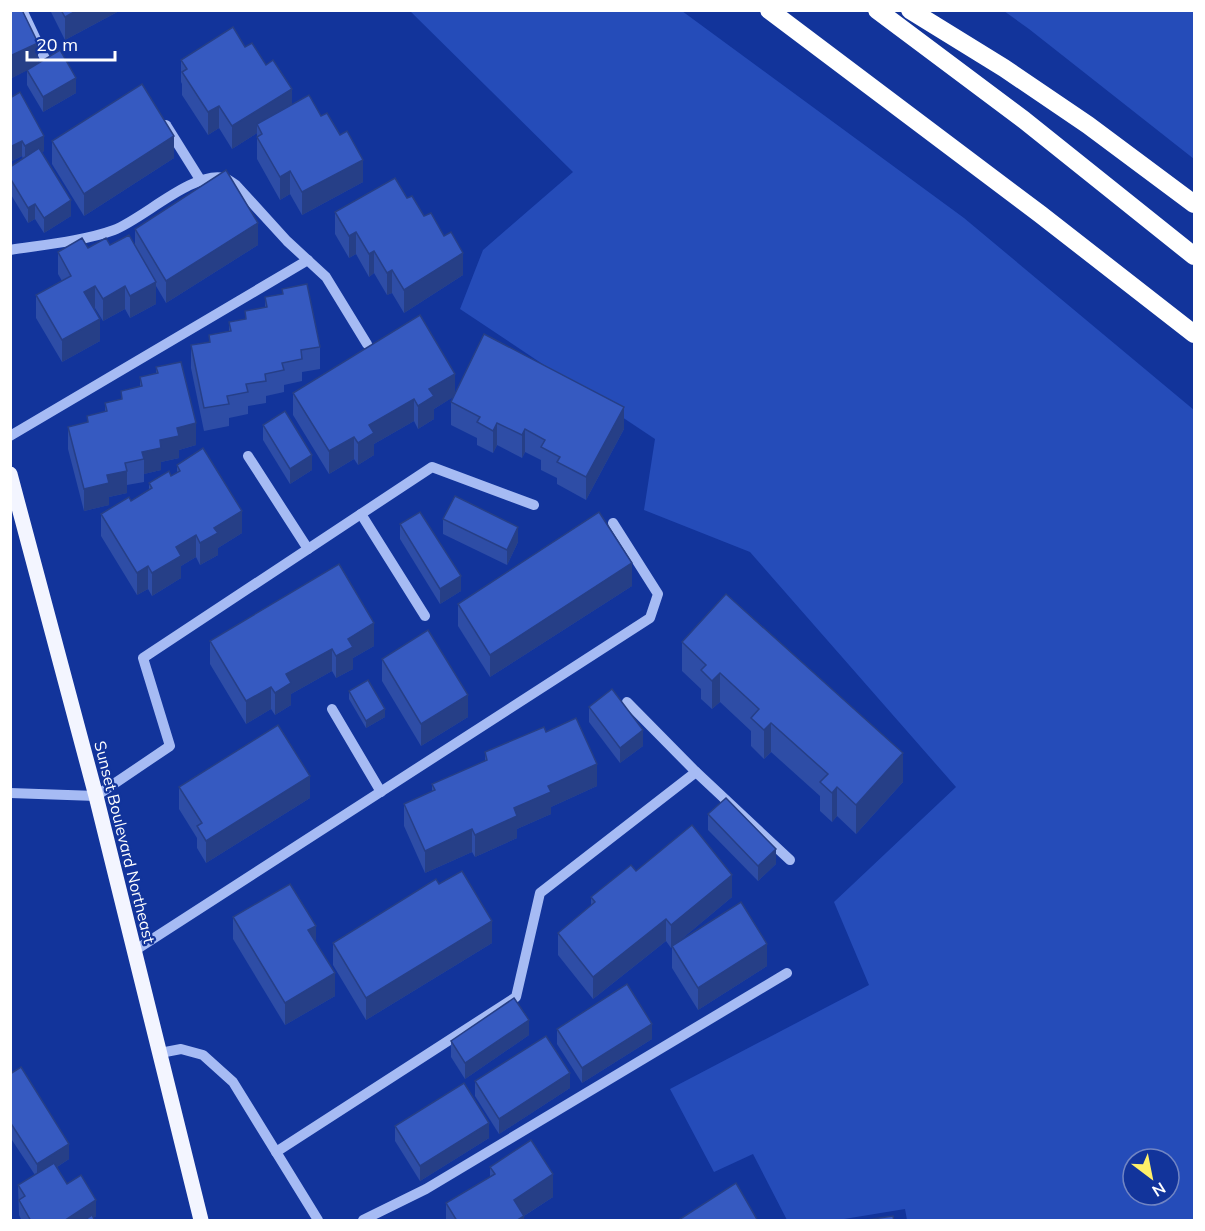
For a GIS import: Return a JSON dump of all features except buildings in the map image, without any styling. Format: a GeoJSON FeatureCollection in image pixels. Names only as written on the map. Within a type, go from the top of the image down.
{"type":"FeatureCollection","features":[{"type":"Feature","properties":{"kind":"highway"},"geometry":{"type":"LineString","coordinates":[[769,10],[1040,214],[1194,334]]}},
{"type":"Feature","properties":{"kind":"highway"},"geometry":{"type":"LineString","coordinates":[[877,10],[1024,120],[1194,256]]}},
{"type":"Feature","properties":{"kind":"highway"},"geometry":{"type":"LineString","coordinates":[[910,10],[1014,74],[1088,125],[1194,204]]}},
{"type":"Feature","properties":{"kind":"main road","name":"Sunset Boulevard Northeast"},"geometry":{"type":"LineString","coordinates":[[10,474],[96,796],[201,1221]]}},
{"type":"Feature","properties":{"kind":"street"},"geometry":{"type":"LineString","coordinates":[[22,10],[48,65]]}},
{"type":"Feature","properties":{"kind":"street"},"geometry":{"type":"LineString","coordinates":[[161,117],[201,181]]}},
{"type":"Feature","properties":{"kind":"street"},"geometry":{"type":"LineString","coordinates":[[10,250],[116,230],[192,184],[210,178],[225,178],[236,185],[287,241],[326,277],[367,344]]}},
{"type":"Feature","properties":{"kind":"street"},"geometry":{"type":"LineString","coordinates":[[10,436],[308,260]]}},
{"type":"Feature","properties":{"kind":"street"},"geometry":{"type":"LineString","coordinates":[[249,456],[308,549]]}},
{"type":"Feature","properties":{"kind":"street"},"geometry":{"type":"LineString","coordinates":[[10,793],[96,796],[170,746],[143,658],[432,467],[534,505]]}},
{"type":"Feature","properties":{"kind":"street"},"geometry":{"type":"LineString","coordinates":[[361,514],[425,616]]}},
{"type":"Feature","properties":{"kind":"street"},"geometry":{"type":"LineString","coordinates":[[135,951],[650,618],[658,594],[613,523]]}},
{"type":"Feature","properties":{"kind":"street"},"geometry":{"type":"LineString","coordinates":[[627,702],[696,772],[790,860]]}},
{"type":"Feature","properties":{"kind":"street"},"geometry":{"type":"LineString","coordinates":[[332,710],[381,792]]}},
{"type":"Feature","properties":{"kind":"street"},"geometry":{"type":"LineString","coordinates":[[276,1152],[516,997],[540,893],[696,772]]}},
{"type":"Feature","properties":{"kind":"street"},"geometry":{"type":"LineString","coordinates":[[363,1221],[426,1189],[787,973]]}},
{"type":"Feature","properties":{"kind":"street"},"geometry":{"type":"LineString","coordinates":[[160,1053],[181,1048],[203,1055],[233,1082],[318,1221]]}},
{"type":"Feature","properties":{"kind":"shaded area"},"geometry":{"type":"Polygon","coordinates":[[[410,11],[682,11],[964,218],[1194,410],[1194,1220],[907,1220],[905,1209],[838,1220],[787,1220],[753,1154],[714,1172],[670,1089],[869,985],[834,902],[956,787],[750,552],[644,510],[655,439],[460,309],[483,250],[573,172],[410,11]]]}},
{"type":"Feature","properties":{"kind":"shaded area"},"geometry":{"type":"Polygon","coordinates":[[[1004,11],[1194,11],[1194,159],[1029,29],[1004,11]]]}}]}
